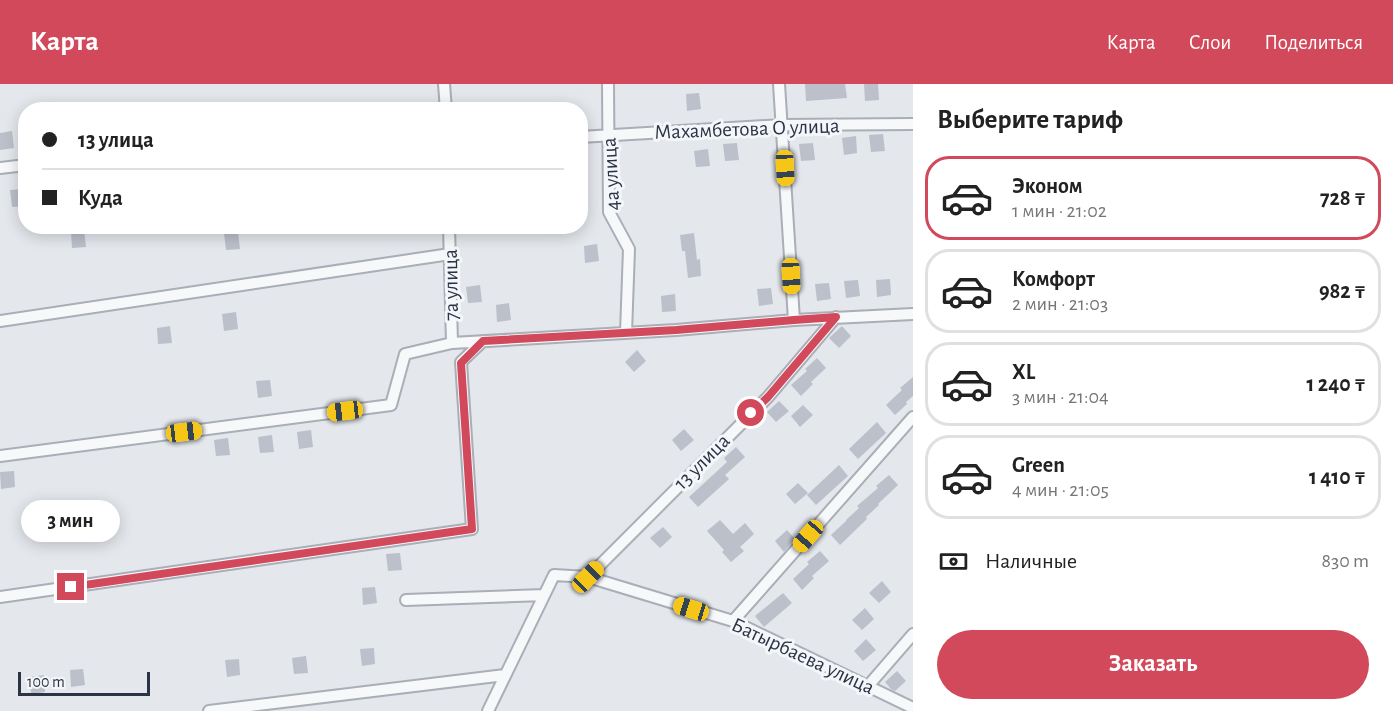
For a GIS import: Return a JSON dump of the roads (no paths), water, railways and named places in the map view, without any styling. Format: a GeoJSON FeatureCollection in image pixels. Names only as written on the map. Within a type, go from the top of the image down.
{"type":"FeatureCollection","features":[{"type":"Feature","properties":{"kind":"street"},"geometry":{"type":"LineString","coordinates":[[444,84],[445,102]]}},
{"type":"Feature","properties":{"kind":"street","name":"4а улица"},"geometry":{"type":"LineString","coordinates":[[608,84],[609,212],[629,249],[626,333]]}},
{"type":"Feature","properties":{"kind":"street"},"geometry":{"type":"LineString","coordinates":[[779,84],[794,320]]}},
{"type":"Feature","properties":{"kind":"street","name":"Махамбетова О улица"},"geometry":{"type":"LineString","coordinates":[[588,136],[783,125],[913,124]]}},
{"type":"Feature","properties":{"kind":"street"},"geometry":{"type":"LineString","coordinates":[[0,168],[18,166]]}},
{"type":"Feature","properties":{"kind":"street","name":"7а улица"},"geometry":{"type":"LineString","coordinates":[[449,234],[452,343]]}},
{"type":"Feature","properties":{"kind":"street"},"geometry":{"type":"LineString","coordinates":[[0,321],[450,254]]}},
{"type":"Feature","properties":{"kind":"street"},"geometry":{"type":"LineString","coordinates":[[0,456],[391,405],[405,354],[452,343],[836,317],[913,314]]}},
{"type":"Feature","properties":{"kind":"street","name":"13 улица"},"geometry":{"type":"LineString","coordinates":[[588,577],[768,397],[836,317]]}},
{"type":"Feature","properties":{"kind":"street"},"geometry":{"type":"LineString","coordinates":[[0,597],[472,529],[461,363],[483,341]]}},
{"type":"Feature","properties":{"kind":"street"},"geometry":{"type":"LineString","coordinates":[[733,621],[913,417]]}},
{"type":"Feature","properties":{"kind":"street","name":"Батырбаева улица"},"geometry":{"type":"LineString","coordinates":[[544,594],[554,575],[588,577],[733,621],[913,708]]}},
{"type":"Feature","properties":{"kind":"street"},"geometry":{"type":"LineString","coordinates":[[406,600],[544,594],[488,711]]}},
{"type":"Feature","properties":{"kind":"street"},"geometry":{"type":"LineString","coordinates":[[868,686],[913,634]]}},
{"type":"Feature","properties":{"kind":"street"},"geometry":{"type":"LineString","coordinates":[[209,711],[505,675]]}}]}
